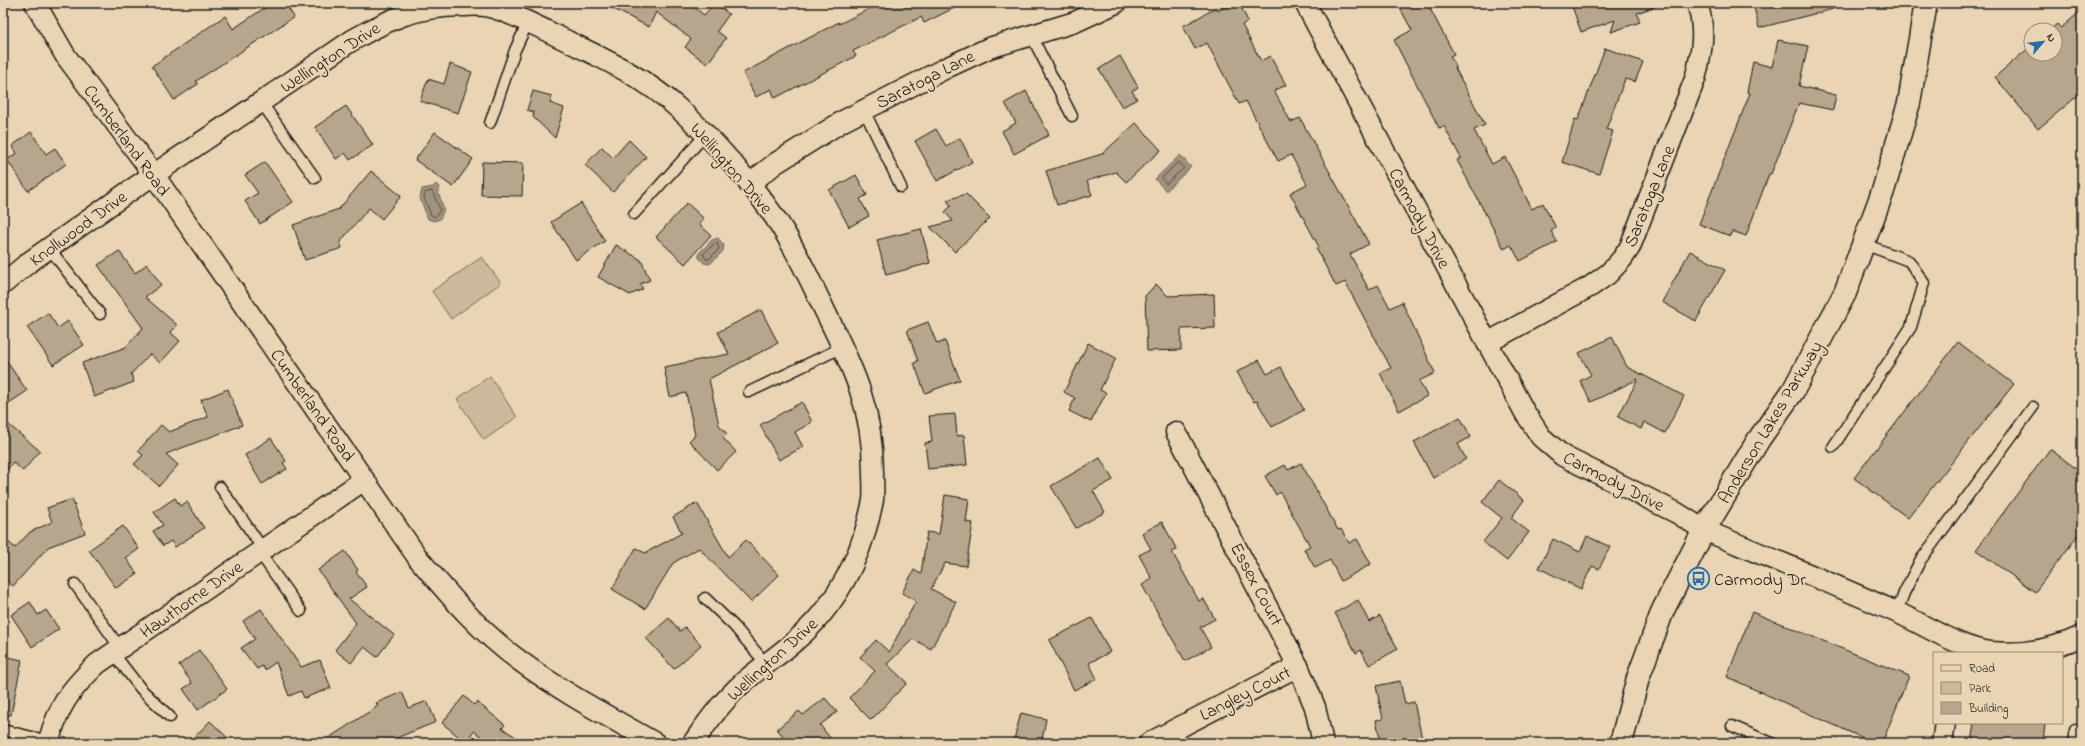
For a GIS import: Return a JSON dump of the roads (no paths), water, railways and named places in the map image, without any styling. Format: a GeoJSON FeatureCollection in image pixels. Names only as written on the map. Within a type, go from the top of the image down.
{"type":"FeatureCollection","features":[{"type":"Feature","properties":{"kind":"street","name":"Cumberland Road"},"geometry":{"type":"LineString","coordinates":[[35,3],[65,55],[154,175],[418,558],[448,594],[484,630],[520,661],[562,689],[655,743]]}},
{"type":"Feature","properties":{"kind":"street","name":"Saratoga Lane"},"geometry":{"type":"LineString","coordinates":[[749,184],[809,141],[864,110],[989,48],[1031,34],[1075,22],[1116,3]]}},
{"type":"Feature","properties":{"kind":"street","name":"Carmody Drive"},"geometry":{"type":"LineString","coordinates":[[1305,3],[1529,419],[1540,437],[1563,456],[1678,513],[1704,530],[1897,612],[1966,649],[1990,652],[2027,652],[2063,644],[2082,636]]}},
{"type":"Feature","properties":{"kind":"street","name":"Saratoga Lane"},"geometry":{"type":"LineString","coordinates":[[1487,343],[1591,286],[1608,274],[1630,247],[1695,79],[1701,58],[1703,35],[1700,14],[1696,3]]}},
{"type":"Feature","properties":{"kind":"street","name":"Anderson Lakes Parkway"},"geometry":{"type":"LineString","coordinates":[[1621,743],[1638,678],[1663,610],[1704,530],[1759,439],[1793,391],[1845,292],[1883,191],[1909,103],[1926,3]]}},
{"type":"Feature","properties":{"kind":"street","name":"Wellington Drive"},"geometry":{"type":"LineString","coordinates":[[154,175],[351,41],[385,22],[417,10],[447,7],[486,5],[528,22],[623,68],[650,85],[677,106],[706,134],[749,184],[778,222],[805,268],[854,370],[868,412],[873,455],[873,496],[864,538],[847,578],[821,616],[789,648],[750,677],[719,707],[693,743]]}},
{"type":"Feature","properties":{"kind":"street","name":"Knollwood Drive"},"geometry":{"type":"LineString","coordinates":[[3,284],[49,248],[154,175]]}},
{"type":"Feature","properties":{"kind":"street","name":"Essex Court"},"geometry":{"type":"LineString","coordinates":[[1176,432],[1298,666],[1315,707],[1323,743]]}},
{"type":"Feature","properties":{"kind":"street","name":"Hawthorne Drive"},"geometry":{"type":"LineString","coordinates":[[48,742],[57,713],[74,686],[97,664],[364,480]]}},
{"type":"Feature","properties":{"kind":"street","name":"Langley Court"},"geometry":{"type":"LineString","coordinates":[[1149,743],[1298,666]]}},
{"type":"Feature","properties":{"kind":"street"},"geometry":{"type":"LineString","coordinates":[[1942,743],[1945,724]]}},
{"type":"Feature","properties":{"kind":"lane"},"geometry":{"type":"LineString","coordinates":[[490,122],[515,50],[528,22]]}},
{"type":"Feature","properties":{"kind":"lane"},"geometry":{"type":"LineString","coordinates":[[1031,34],[1072,116]]}},
{"type":"Feature","properties":{"kind":"lane"},"geometry":{"type":"LineString","coordinates":[[261,102],[315,178]]}},
{"type":"Feature","properties":{"kind":"lane"},"geometry":{"type":"LineString","coordinates":[[864,110],[901,187]]}},
{"type":"Feature","properties":{"kind":"lane"},"geometry":{"type":"LineString","coordinates":[[634,214],[706,134]]}},
{"type":"Feature","properties":{"kind":"lane"},"geometry":{"type":"LineString","coordinates":[[1833,447],[1911,327],[1924,283],[1909,261],[1864,244]]}},
{"type":"Feature","properties":{"kind":"lane"},"geometry":{"type":"LineString","coordinates":[[49,248],[100,314]]}},
{"type":"Feature","properties":{"kind":"lane"},"geometry":{"type":"LineString","coordinates":[[750,392],[843,348]]}},
{"type":"Feature","properties":{"kind":"lane"},"geometry":{"type":"LineString","coordinates":[[1897,612],[1904,593],[1920,561],[2033,407]]}},
{"type":"Feature","properties":{"kind":"lane"},"geometry":{"type":"LineString","coordinates":[[220,487],[301,611]]}},
{"type":"Feature","properties":{"kind":"lane"},"geometry":{"type":"LineString","coordinates":[[75,584],[141,689],[170,717]]}},
{"type":"Feature","properties":{"kind":"lane"},"geometry":{"type":"LineString","coordinates":[[705,598],[734,626],[767,665]]}},
{"type":"Feature","properties":{"kind":"lane"},"geometry":{"type":"LineString","coordinates":[[1732,726],[1772,743]]}},
{"type":"Feature","properties":{"kind":"lane"},"geometry":{"type":"LineString","coordinates":[[3,730],[48,742]]}},
{"type":"Feature","properties":{"kind":"lane"},"geometry":{"type":"LineString","coordinates":[[2075,730],[2075,743]]}},
{"type":"Feature","properties":{"kind":"water"},"geometry":{"type":"Polygon","coordinates":[[[1180,155],[1191,167],[1166,191],[1155,179],[1180,155]]]}},
{"type":"Feature","properties":{"kind":"water"},"geometry":{"type":"Polygon","coordinates":[[[436,184],[440,188],[438,192],[444,209],[440,219],[434,221],[428,219],[420,198],[422,189],[433,187],[436,184]]]}},
{"type":"Feature","properties":{"kind":"water"},"geometry":{"type":"Polygon","coordinates":[[[718,238],[724,245],[723,251],[710,264],[704,263],[699,258],[699,253],[712,240],[718,238]]]}},
{"type":"Feature","properties":{"kind":"place","name":"Carmody Dr"},"geometry":{"type":"Point","coordinates":[1699,579]}}]}
